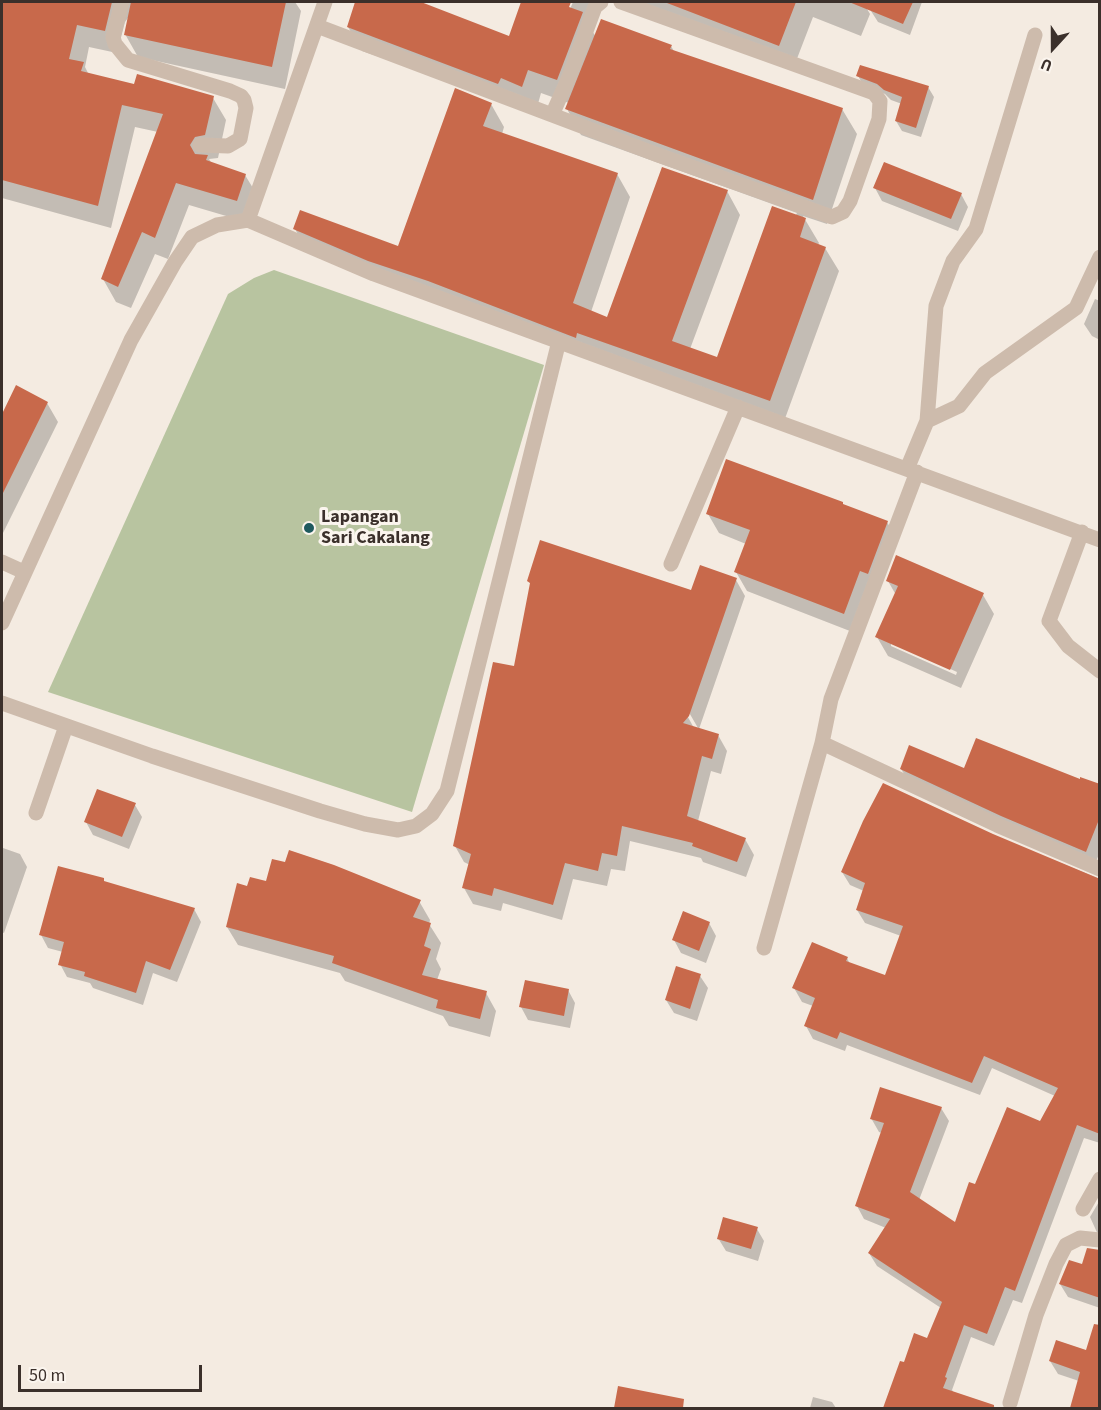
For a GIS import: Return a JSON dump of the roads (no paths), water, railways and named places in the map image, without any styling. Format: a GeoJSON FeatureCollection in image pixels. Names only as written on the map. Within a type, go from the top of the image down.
{"type":"FeatureCollection","features":[{"type":"Feature","properties":{"kind":"street"},"geometry":{"type":"LineString","coordinates":[[122,2],[113,37],[115,44],[128,60],[230,91],[244,100],[246,108],[240,139],[228,146],[200,146]]}},
{"type":"Feature","properties":{"kind":"street"},"geometry":{"type":"LineString","coordinates":[[248,220],[325,2]]}},
{"type":"Feature","properties":{"kind":"street"},"geometry":{"type":"LineString","coordinates":[[552,115],[595,7],[601,2]]}},
{"type":"Feature","properties":{"kind":"street"},"geometry":{"type":"LineString","coordinates":[[317,26],[832,218],[843,212],[850,201],[879,119],[880,100],[874,93],[621,2]]}},
{"type":"Feature","properties":{"kind":"street"},"geometry":{"type":"LineString","coordinates":[[764,948],[822,743],[831,699],[912,471],[927,421],[936,306],[953,261],[976,229],[1035,35]]}},
{"type":"Feature","properties":{"kind":"street"},"geometry":{"type":"LineString","coordinates":[[2,623],[131,340],[175,262],[192,237],[217,225],[248,220],[374,274],[1100,540]]}},
{"type":"Feature","properties":{"kind":"street"},"geometry":{"type":"LineString","coordinates":[[927,421],[959,406],[986,373],[1076,308],[1100,257]]}},
{"type":"Feature","properties":{"kind":"street"},"geometry":{"type":"LineString","coordinates":[[2,703],[152,756],[365,824],[398,830],[416,826],[432,814],[447,791],[559,341]]}},
{"type":"Feature","properties":{"kind":"street"},"geometry":{"type":"LineString","coordinates":[[671,564],[738,407]]}},
{"type":"Feature","properties":{"kind":"street"},"geometry":{"type":"LineString","coordinates":[[1082,532],[1049,621],[1068,646],[1100,671]]}},
{"type":"Feature","properties":{"kind":"street"},"geometry":{"type":"LineString","coordinates":[[2,562],[24,572]]}},
{"type":"Feature","properties":{"kind":"street"},"geometry":{"type":"LineString","coordinates":[[36,813],[66,726]]}},
{"type":"Feature","properties":{"kind":"street"},"geometry":{"type":"LineString","coordinates":[[822,743],[997,825],[1100,869]]}},
{"type":"Feature","properties":{"kind":"street"},"geometry":{"type":"LineString","coordinates":[[1083,1209],[1100,1179]]}},
{"type":"Feature","properties":{"kind":"street"},"geometry":{"type":"LineString","coordinates":[[1010,1403],[1036,1315],[1066,1245],[1080,1238],[1100,1240]]}},
{"type":"Feature","properties":{"kind":"place","name":"Lapangan Sari Cakalang"},"geometry":{"type":"Point","coordinates":[309,528]}}]}
